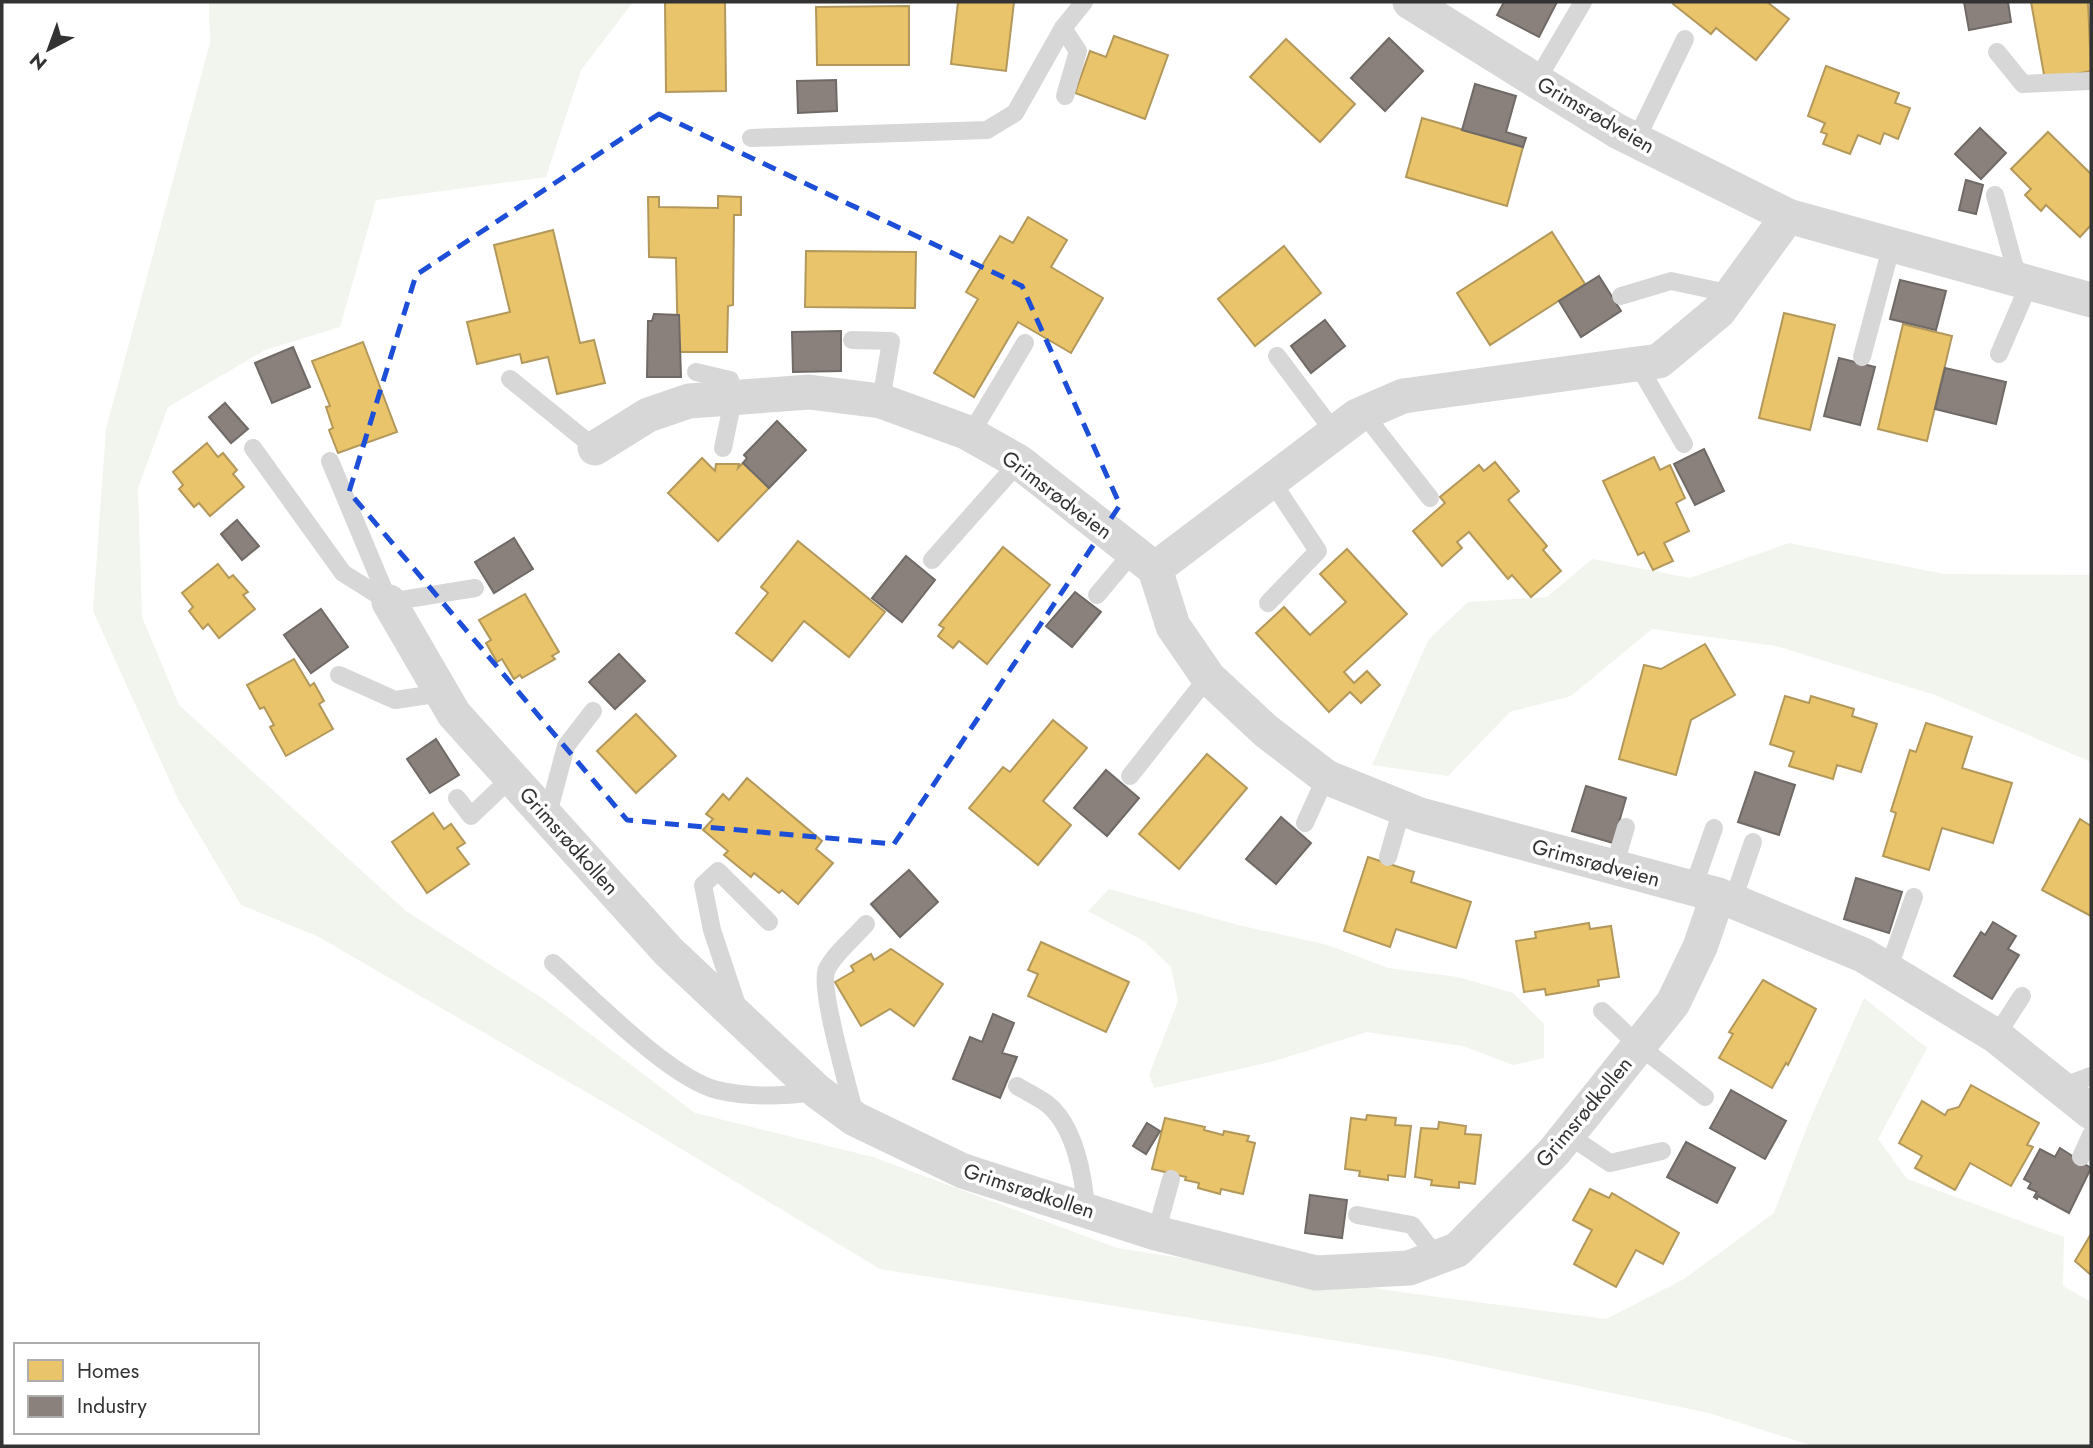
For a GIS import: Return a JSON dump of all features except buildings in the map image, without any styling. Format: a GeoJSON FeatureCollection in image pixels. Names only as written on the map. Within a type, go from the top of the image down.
{"type":"FeatureCollection","features":[{"type":"Feature","properties":{"kind":"street","name":"Grimsrødveien"},"geometry":{"type":"LineString","coordinates":[[1410,2],[1636,140],[1788,216],[2091,300]]}},
{"type":"Feature","properties":{"kind":"street"},"geometry":{"type":"LineString","coordinates":[[1144,561],[1271,480],[1350,423],[1403,396],[1658,361],[1719,311],[1788,216]]}},
{"type":"Feature","properties":{"kind":"street","name":"Grimsrødveien"},"geometry":{"type":"LineString","coordinates":[[595,449],[648,415],[689,401],[809,392],[881,401],[970,435],[1019,462],[1144,561],[1173,626],[1208,677],[1266,731],[1326,777],[1402,808],[1714,894],[1863,955],[2075,1082],[2091,1112]]}},
{"type":"Feature","properties":{"kind":"street","name":"Grimsrødkollen"},"geometry":{"type":"LineString","coordinates":[[389,602],[454,714],[547,818],[669,952],[818,1092],[855,1119],[963,1171],[1156,1233],[1317,1272],[1409,1268],[1457,1250],[1567,1135],[1673,1003],[1700,947],[1714,894]]}},
{"type":"Feature","properties":{"kind":"lane"},"geometry":{"type":"LineString","coordinates":[[751,138],[987,130],[1015,113],[1063,28],[1084,2]]}},
{"type":"Feature","properties":{"kind":"lane"},"geometry":{"type":"LineString","coordinates":[[1537,80],[1583,2]]}},
{"type":"Feature","properties":{"kind":"lane"},"geometry":{"type":"LineString","coordinates":[[1063,28],[1078,51],[1065,96]]}},
{"type":"Feature","properties":{"kind":"lane"},"geometry":{"type":"LineString","coordinates":[[1636,140],[1685,39]]}},
{"type":"Feature","properties":{"kind":"lane"},"geometry":{"type":"LineString","coordinates":[[1997,52],[2023,84],[2091,81]]}},
{"type":"Feature","properties":{"kind":"lane"},"geometry":{"type":"LineString","coordinates":[[1995,195],[2024,281],[1999,354]]}},
{"type":"Feature","properties":{"kind":"lane"},"geometry":{"type":"LineString","coordinates":[[1862,357],[1892,244]]}},
{"type":"Feature","properties":{"kind":"lane"},"geometry":{"type":"LineString","coordinates":[[1620,296],[1671,281],[1732,294]]}},
{"type":"Feature","properties":{"kind":"lane"},"geometry":{"type":"LineString","coordinates":[[852,340],[891,341],[881,401]]}},
{"type":"Feature","properties":{"kind":"lane"},"geometry":{"type":"LineString","coordinates":[[970,435],[1025,343]]}},
{"type":"Feature","properties":{"kind":"lane"},"geometry":{"type":"LineString","coordinates":[[1277,356],[1430,498]]}},
{"type":"Feature","properties":{"kind":"lane"},"geometry":{"type":"LineString","coordinates":[[1638,365],[1684,443]]}},
{"type":"Feature","properties":{"kind":"lane"},"geometry":{"type":"LineString","coordinates":[[696,372],[730,380],[734,396],[723,448]]}},
{"type":"Feature","properties":{"kind":"lane"},"geometry":{"type":"LineString","coordinates":[[510,379],[595,449]]}},
{"type":"Feature","properties":{"kind":"lane"},"geometry":{"type":"LineString","coordinates":[[253,448],[342,573],[389,602],[475,587]]}},
{"type":"Feature","properties":{"kind":"lane"},"geometry":{"type":"LineString","coordinates":[[330,461],[389,602]]}},
{"type":"Feature","properties":{"kind":"lane"},"geometry":{"type":"LineString","coordinates":[[932,560],[1019,462]]}},
{"type":"Feature","properties":{"kind":"lane"},"geometry":{"type":"LineString","coordinates":[[1268,603],[1318,551],[1271,480]]}},
{"type":"Feature","properties":{"kind":"lane"},"geometry":{"type":"LineString","coordinates":[[1097,596],[1144,561]]}},
{"type":"Feature","properties":{"kind":"lane"},"geometry":{"type":"LineString","coordinates":[[339,676],[395,700],[442,693]]}},
{"type":"Feature","properties":{"kind":"lane"},"geometry":{"type":"LineString","coordinates":[[1130,776],[1208,677]]}},
{"type":"Feature","properties":{"kind":"lane"},"geometry":{"type":"LineString","coordinates":[[547,818],[565,746],[593,712]]}},
{"type":"Feature","properties":{"kind":"lane"},"geometry":{"type":"LineString","coordinates":[[1305,823],[1326,777]]}},
{"type":"Feature","properties":{"kind":"lane"},"geometry":{"type":"LineString","coordinates":[[457,798],[471,816],[512,778]]}},
{"type":"Feature","properties":{"kind":"lane"},"geometry":{"type":"LineString","coordinates":[[1388,857],[1402,808]]}},
{"type":"Feature","properties":{"kind":"lane"},"geometry":{"type":"LineString","coordinates":[[1614,867],[1626,827]]}},
{"type":"Feature","properties":{"kind":"lane"},"geometry":{"type":"LineString","coordinates":[[1714,828],[1714,894]]}},
{"type":"Feature","properties":{"kind":"lane"},"geometry":{"type":"LineString","coordinates":[[1714,894],[1752,842]]}},
{"type":"Feature","properties":{"kind":"lane"},"geometry":{"type":"LineString","coordinates":[[744,1025],[712,930],[703,885],[718,871],[769,922]]}},
{"type":"Feature","properties":{"kind":"lane"},"geometry":{"type":"LineString","coordinates":[[1888,970],[1914,897]]}},
{"type":"Feature","properties":{"kind":"lane"},"geometry":{"type":"LineString","coordinates":[[855,1119],[842,1056],[824,998],[826,970],[866,924]]}},
{"type":"Feature","properties":{"kind":"lane"},"geometry":{"type":"LineString","coordinates":[[553,963],[678,1074],[716,1090],[739,1093],[774,1097],[818,1092]]}},
{"type":"Feature","properties":{"kind":"lane"},"geometry":{"type":"LineString","coordinates":[[1996,1036],[2022,996]]}},
{"type":"Feature","properties":{"kind":"lane"},"geometry":{"type":"LineString","coordinates":[[1602,1012],[1639,1046],[1705,1097]]}},
{"type":"Feature","properties":{"kind":"lane"},"geometry":{"type":"LineString","coordinates":[[1017,1086],[1049,1105],[1069,1135],[1084,1175],[1086,1210]]}},
{"type":"Feature","properties":{"kind":"lane"},"geometry":{"type":"LineString","coordinates":[[1567,1135],[1609,1163],[1662,1151]]}},
{"type":"Feature","properties":{"kind":"lane"},"geometry":{"type":"LineString","coordinates":[[2081,1157],[2091,1135]]}},
{"type":"Feature","properties":{"kind":"lane"},"geometry":{"type":"LineString","coordinates":[[1156,1233],[1171,1179]]}},
{"type":"Feature","properties":{"kind":"lane"},"geometry":{"type":"LineString","coordinates":[[1357,1215],[1412,1225],[1437,1257]]}},
{"type":"Feature","properties":{"kind":"highlighted area"},"geometry":{"type":"Polygon","coordinates":[[[659,114],[1022,286],[1120,505],[894,844],[627,820],[349,492],[416,275],[659,114]]]}},
{"type":"Feature","properties":{"kind":"shaded area"},"geometry":{"type":"Polygon","coordinates":[[[209,2],[633,2],[581,70],[546,177],[376,200],[340,327],[265,350],[168,407],[138,488],[142,617],[179,705],[406,911],[545,1000],[695,1113],[873,1157],[1117,1248],[1407,1293],[1606,1319],[1684,1279],[1774,1213],[1809,1122],[1864,998],[1927,1048],[1878,1139],[1907,1179],[2064,1237],[2063,1286],[2091,1302],[2091,1446],[1813,1446],[1709,1413],[1433,1356],[880,1269],[612,1107],[317,936],[241,905],[178,799],[93,611],[106,429],[210,43],[209,2]]]}},
{"type":"Feature","properties":{"kind":"shaded area"},"geometry":{"type":"Polygon","coordinates":[[[1789,543],[1944,574],[2091,575],[2091,762],[1935,695],[1776,646],[1652,629],[1571,696],[1510,712],[1448,776],[1372,765],[1429,639],[1468,602],[1547,597],[1592,559],[1690,578],[1789,543]]]}},
{"type":"Feature","properties":{"kind":"shaded area"},"geometry":{"type":"Polygon","coordinates":[[[1109,889],[1238,925],[1328,945],[1388,968],[1458,977],[1513,993],[1544,1024],[1544,1058],[1513,1065],[1463,1046],[1367,1032],[1274,1061],[1154,1088],[1149,1075],[1178,1001],[1171,967],[1144,941],[1088,911],[1109,889]]]}}]}
